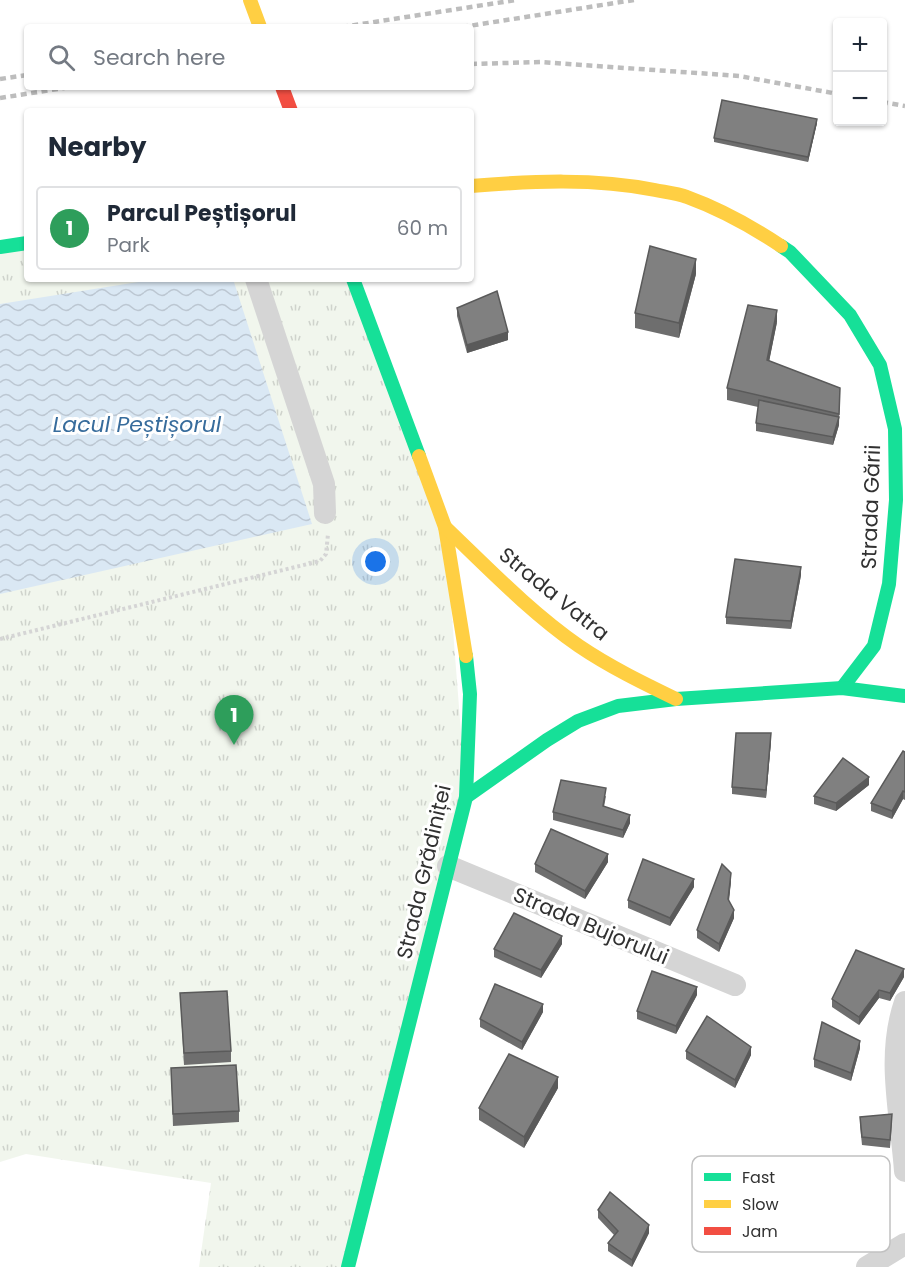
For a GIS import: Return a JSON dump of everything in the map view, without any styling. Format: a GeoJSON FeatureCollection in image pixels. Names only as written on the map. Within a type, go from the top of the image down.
{"type":"FeatureCollection","features":[{"type":"Feature","properties":{"kind":"street"},"geometry":{"type":"LineString","coordinates":[[250,0],[259,24]]}},
{"type":"Feature","properties":{"kind":"street"},"geometry":{"type":"LineString","coordinates":[[283,90],[290,108]]}},
{"type":"Feature","properties":{"kind":"street","name":"Strada Gării"},"geometry":{"type":"LineString","coordinates":[[474,186],[517,182],[589,182],[685,196],[744,222],[790,252],[850,315],[880,365],[895,429],[896,500],[889,584],[874,646],[842,688]]}},
{"type":"Feature","properties":{"kind":"street"},"geometry":{"type":"LineString","coordinates":[[0,247],[24,243]]}},
{"type":"Feature","properties":{"kind":"street"},"geometry":{"type":"LineString","coordinates":[[257,282],[324,484],[325,513]]}},
{"type":"Feature","properties":{"kind":"street","name":"Strada Grădiniței"},"geometry":{"type":"LineString","coordinates":[[348,1267],[466,797],[470,694],[462,624],[445,527],[354,282]]}},
{"type":"Feature","properties":{"kind":"street","name":"Strada Vatra"},"geometry":{"type":"LineString","coordinates":[[445,527],[512,591],[566,636],[619,671],[676,699]]}},
{"type":"Feature","properties":{"kind":"street","name":"Strada Vatra"},"geometry":{"type":"LineString","coordinates":[[466,797],[578,721],[618,706],[676,699],[842,688],[905,696]]}},
{"type":"Feature","properties":{"kind":"street","name":"Strada Bujorului"},"geometry":{"type":"LineString","coordinates":[[448,866],[735,985]]}},
{"type":"Feature","properties":{"kind":"street"},"geometry":{"type":"LineString","coordinates":[[905,1002],[898,1022],[895,1071],[905,1171]]}},
{"type":"Feature","properties":{"kind":"street"},"geometry":{"type":"LineString","coordinates":[[867,1267],[905,1244]]}},
{"type":"Feature","properties":{"kind":"path"},"geometry":{"type":"LineString","coordinates":[[0,639],[320,561],[326,554],[328,540],[325,513]]}},
{"type":"Feature","properties":{"kind":"green space"},"geometry":{"type":"Polygon","coordinates":[[[24,243],[24,282],[354,282],[445,527],[466,797],[348,1267],[199,1267],[211,1183],[26,1154],[0,1162],[0,247],[24,243]]]}},
{"type":"Feature","properties":{"kind":"water","name":"Lacul Peștișorul"},"geometry":{"type":"Polygon","coordinates":[[[138,282],[234,282],[312,524],[0,594],[0,304],[138,282]]]}},
{"type":"Feature","properties":{"kind":"building"},"geometry":{"type":"Polygon","coordinates":[[[722,100],[817,119],[808,157],[714,138],[722,100]]]}},
{"type":"Feature","properties":{"kind":"building"},"geometry":{"type":"Polygon","coordinates":[[[650,246],[696,259],[679,323],[635,313],[650,246]]]}},
{"type":"Feature","properties":{"kind":"building"},"geometry":{"type":"Polygon","coordinates":[[[497,291],[508,332],[467,345],[457,308],[497,291]]]}},
{"type":"Feature","properties":{"kind":"building"},"geometry":{"type":"Polygon","coordinates":[[[748,305],[777,310],[767,360],[840,388],[839,414],[727,388],[748,305]]]}},
{"type":"Feature","properties":{"kind":"building"},"geometry":{"type":"Polygon","coordinates":[[[759,400],[839,417],[833,437],[756,423],[759,400]]]}},
{"type":"Feature","properties":{"kind":"building"},"geometry":{"type":"Polygon","coordinates":[[[735,559],[801,567],[791,621],[726,617],[735,559]]]}},
{"type":"Feature","properties":{"kind":"building"},"geometry":{"type":"Polygon","coordinates":[[[736,733],[771,733],[766,790],[732,787],[736,733]]]}},
{"type":"Feature","properties":{"kind":"building"},"geometry":{"type":"Polygon","coordinates":[[[903,751],[905,752],[905,792],[903,791],[892,811],[871,803],[903,751]]]}},
{"type":"Feature","properties":{"kind":"building"},"geometry":{"type":"Polygon","coordinates":[[[843,758],[869,777],[836,803],[814,796],[843,758]]]}},
{"type":"Feature","properties":{"kind":"building"},"geometry":{"type":"Polygon","coordinates":[[[561,780],[606,788],[603,806],[630,815],[623,830],[553,812],[561,780]]]}},
{"type":"Feature","properties":{"kind":"building"},"geometry":{"type":"Polygon","coordinates":[[[551,829],[608,854],[585,891],[535,864],[551,829]]]}},
{"type":"Feature","properties":{"kind":"building"},"geometry":{"type":"Polygon","coordinates":[[[643,859],[694,879],[670,918],[628,900],[643,859]]]}},
{"type":"Feature","properties":{"kind":"building"},"geometry":{"type":"Polygon","coordinates":[[[722,864],[731,873],[728,899],[734,910],[719,944],[697,930],[722,864]]]}},
{"type":"Feature","properties":{"kind":"building"},"geometry":{"type":"Polygon","coordinates":[[[514,913],[562,936],[541,970],[494,949],[514,913]]]}},
{"type":"Feature","properties":{"kind":"building"},"geometry":{"type":"Polygon","coordinates":[[[856,950],[904,969],[890,993],[879,990],[859,1017],[832,999],[856,950]]]}},
{"type":"Feature","properties":{"kind":"building"},"geometry":{"type":"Polygon","coordinates":[[[652,971],[697,987],[676,1026],[637,1011],[652,971]]]}},
{"type":"Feature","properties":{"kind":"building"},"geometry":{"type":"Polygon","coordinates":[[[495,984],[543,1004],[522,1042],[480,1019],[495,984]]]}},
{"type":"Feature","properties":{"kind":"building"},"geometry":{"type":"Polygon","coordinates":[[[227,991],[231,1051],[184,1053],[180,993],[227,991]]]}},
{"type":"Feature","properties":{"kind":"building"},"geometry":{"type":"Polygon","coordinates":[[[707,1016],[751,1047],[735,1080],[686,1051],[707,1016]]]}},
{"type":"Feature","properties":{"kind":"building"},"geometry":{"type":"Polygon","coordinates":[[[822,1022],[860,1041],[851,1073],[814,1059],[822,1022]]]}},
{"type":"Feature","properties":{"kind":"building"},"geometry":{"type":"Polygon","coordinates":[[[509,1054],[558,1077],[524,1137],[479,1108],[509,1054]]]}},
{"type":"Feature","properties":{"kind":"building"},"geometry":{"type":"Polygon","coordinates":[[[236,1065],[239,1111],[173,1114],[171,1068],[236,1065]]]}},
{"type":"Feature","properties":{"kind":"building"},"geometry":{"type":"Polygon","coordinates":[[[892,1114],[890,1140],[862,1137],[860,1117],[892,1114]]]}},
{"type":"Feature","properties":{"kind":"building"},"geometry":{"type":"Polygon","coordinates":[[[610,1192],[649,1225],[632,1260],[608,1243],[618,1231],[598,1210],[610,1192]]]}},
{"type":"Feature","properties":{"kind":"railway"},"geometry":{"type":"LineString","coordinates":[[361,24],[516,0]]}},
{"type":"Feature","properties":{"kind":"railway"},"geometry":{"type":"LineString","coordinates":[[474,25],[634,0]]}},
{"type":"Feature","properties":{"kind":"railway"},"geometry":{"type":"LineString","coordinates":[[474,64],[540,62],[739,76],[833,93]]}},
{"type":"Feature","properties":{"kind":"railway"},"geometry":{"type":"LineString","coordinates":[[0,79],[24,75]]}},
{"type":"Feature","properties":{"kind":"railway"},"geometry":{"type":"LineString","coordinates":[[0,98],[51,90]]}},
{"type":"Feature","properties":{"kind":"railway"},"geometry":{"type":"LineString","coordinates":[[887,103],[905,106]]}},
{"type":"Feature","properties":{"kind":"traffic: fast"},"geometry":{"type":"LineString","coordinates":[[0,247],[24,243]]}},
{"type":"Feature","properties":{"kind":"traffic: fast"},"geometry":{"type":"LineString","coordinates":[[781,246],[790,252],[850,315],[880,365],[895,429],[896,500],[889,584],[874,646],[842,688]]}},
{"type":"Feature","properties":{"kind":"traffic: fast"},"geometry":{"type":"LineString","coordinates":[[354,282],[419,456]]}},
{"type":"Feature","properties":{"kind":"traffic: fast"},"geometry":{"type":"LineString","coordinates":[[348,1267],[466,797],[470,694],[466,656]]}},
{"type":"Feature","properties":{"kind":"traffic: fast"},"geometry":{"type":"LineString","coordinates":[[466,797],[578,721],[618,706],[676,699],[842,688],[905,696]]}},
{"type":"Feature","properties":{"kind":"traffic: slow"},"geometry":{"type":"LineString","coordinates":[[250,0],[259,24]]}},
{"type":"Feature","properties":{"kind":"traffic: slow"},"geometry":{"type":"LineString","coordinates":[[474,186],[586,182],[632,186],[671,193],[687,197],[723,213],[781,246]]}},
{"type":"Feature","properties":{"kind":"traffic: slow"},"geometry":{"type":"LineString","coordinates":[[419,456],[445,527],[466,656]]}},
{"type":"Feature","properties":{"kind":"traffic: slow"},"geometry":{"type":"LineString","coordinates":[[445,527],[510,589],[561,633],[603,661],[676,699]]}},
{"type":"Feature","properties":{"kind":"traffic: jam"},"geometry":{"type":"LineString","coordinates":[[283,90],[290,108]]}},
{"type":"Feature","properties":{"kind":"place","name":"Parcul Peștișorul"},"geometry":{"type":"Point","coordinates":[234,745]}}]}
